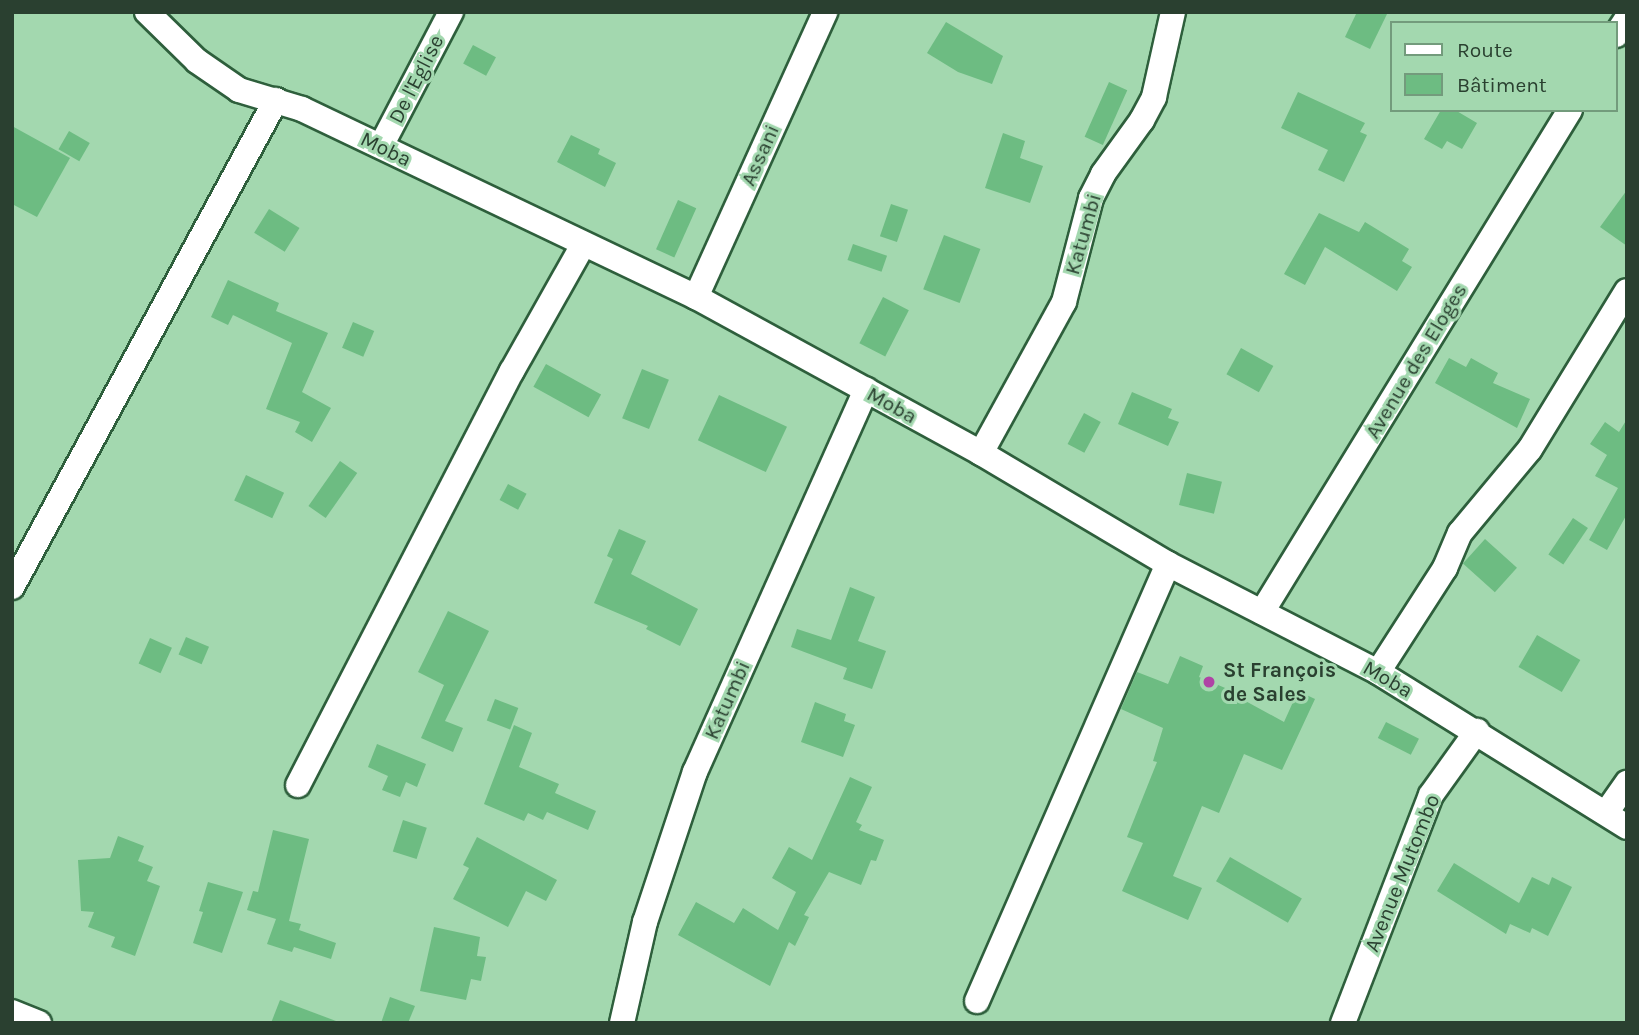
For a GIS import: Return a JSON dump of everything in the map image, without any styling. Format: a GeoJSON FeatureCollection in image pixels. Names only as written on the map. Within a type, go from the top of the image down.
{"type":"FeatureCollection","features":[{"type":"Feature","properties":{"kind":"street","name":"Moba"},"geometry":{"type":"LineString","coordinates":[[147,12],[197,61],[239,90],[276,100],[381,146],[696,298],[981,453],[1168,564],[1378,671],[1627,827]]}},
{"type":"Feature","properties":{"kind":"street","name":"De l'Eglise"},"geometry":{"type":"LineString","coordinates":[[381,146],[451,12]]}},
{"type":"Feature","properties":{"kind":"street","name":"Assani"},"geometry":{"type":"LineString","coordinates":[[696,298],[825,12]]}},
{"type":"Feature","properties":{"kind":"street","name":"Katumbi"},"geometry":{"type":"LineString","coordinates":[[981,453],[1064,302],[1091,198],[1103,174],[1142,120],[1154,97],[1173,12]]}},
{"type":"Feature","properties":{"kind":"street"},"geometry":{"type":"LineString","coordinates":[[12,587],[276,100]]}},
{"type":"Feature","properties":{"kind":"street","name":"Avenue des Eloges"},"geometry":{"type":"LineString","coordinates":[[1262,612],[1569,112]]}},
{"type":"Feature","properties":{"kind":"street"},"geometry":{"type":"LineString","coordinates":[[298,785],[512,371],[583,245]]}},
{"type":"Feature","properties":{"kind":"street"},"geometry":{"type":"LineString","coordinates":[[1378,671],[1445,568],[1460,533],[1530,449],[1627,291]]}},
{"type":"Feature","properties":{"kind":"street","name":"Katumbi"},"geometry":{"type":"LineString","coordinates":[[622,1023],[645,922],[695,772],[866,390]]}},
{"type":"Feature","properties":{"kind":"street"},"geometry":{"type":"LineString","coordinates":[[977,1001],[1168,564]]}},
{"type":"Feature","properties":{"kind":"street","name":"Avenue Mutombo"},"geometry":{"type":"LineString","coordinates":[[1343,1023],[1431,795],[1477,732]]}},
{"type":"Feature","properties":{"kind":"street"},"geometry":{"type":"LineString","coordinates":[[1606,813],[1627,783]]}},
{"type":"Feature","properties":{"kind":"street"},"geometry":{"type":"LineString","coordinates":[[12,1012],[39,1023]]}},
{"type":"Feature","properties":{"kind":"building"},"geometry":{"type":"Polygon","coordinates":[[[1357,12],[1388,12],[1370,49],[1345,37],[1357,12]]]}},
{"type":"Feature","properties":{"kind":"building"},"geometry":{"type":"Polygon","coordinates":[[[946,22],[1003,56],[992,84],[958,72],[927,53],[946,22]]]}},
{"type":"Feature","properties":{"kind":"building"},"geometry":{"type":"Polygon","coordinates":[[[473,45],[496,57],[486,76],[463,64],[473,45]]]}},
{"type":"Feature","properties":{"kind":"building"},"geometry":{"type":"Polygon","coordinates":[[[1109,82],[1127,90],[1103,145],[1085,137],[1109,82]]]}},
{"type":"Feature","properties":{"kind":"building"},"geometry":{"type":"Polygon","coordinates":[[[1298,92],[1365,123],[1360,132],[1367,135],[1344,182],[1318,170],[1328,150],[1281,128],[1298,92]]]}},
{"type":"Feature","properties":{"kind":"building"},"geometry":{"type":"Polygon","coordinates":[[[1440,112],[1458,112],[1477,123],[1462,149],[1447,141],[1442,149],[1424,139],[1440,112]]]}},
{"type":"Feature","properties":{"kind":"building"},"geometry":{"type":"Polygon","coordinates":[[[12,126],[70,158],[37,217],[12,204],[12,126]]]}},
{"type":"Feature","properties":{"kind":"building"},"geometry":{"type":"Polygon","coordinates":[[[69,131],[90,143],[79,161],[58,149],[69,131]]]}},
{"type":"Feature","properties":{"kind":"building"},"geometry":{"type":"Polygon","coordinates":[[[1003,133],[1025,141],[1020,158],[1043,166],[1030,203],[985,188],[1003,133]]]}},
{"type":"Feature","properties":{"kind":"building"},"geometry":{"type":"Polygon","coordinates":[[[571,135],[600,149],[598,154],[616,163],[605,187],[557,162],[571,135]]]}},
{"type":"Feature","properties":{"kind":"building"},"geometry":{"type":"Polygon","coordinates":[[[1627,190],[1627,246],[1600,227],[1627,190]]]}},
{"type":"Feature","properties":{"kind":"building"},"geometry":{"type":"Polygon","coordinates":[[[678,200],[696,208],[674,257],[656,249],[678,200]]]}},
{"type":"Feature","properties":{"kind":"building"},"geometry":{"type":"Polygon","coordinates":[[[891,204],[908,210],[897,242],[880,236],[891,204]]]}},
{"type":"Feature","properties":{"kind":"building"},"geometry":{"type":"Polygon","coordinates":[[[269,209],[300,228],[285,252],[254,233],[269,209]]]}},
{"type":"Feature","properties":{"kind":"building"},"geometry":{"type":"Polygon","coordinates":[[[1319,213],[1359,232],[1365,222],[1409,249],[1402,261],[1412,267],[1397,291],[1325,247],[1305,285],[1284,274],[1319,213]]]}},
{"type":"Feature","properties":{"kind":"building"},"geometry":{"type":"Polygon","coordinates":[[[944,235],[980,249],[960,303],[923,289],[944,235]]]}},
{"type":"Feature","properties":{"kind":"building"},"geometry":{"type":"Polygon","coordinates":[[[853,244],[887,256],[882,272],[847,260],[853,244]]]}},
{"type":"Feature","properties":{"kind":"building"},"geometry":{"type":"Polygon","coordinates":[[[228,280],[279,303],[276,311],[328,333],[302,392],[331,408],[312,442],[295,432],[300,422],[266,409],[292,343],[233,315],[228,325],[211,317],[228,280]]]}},
{"type":"Feature","properties":{"kind":"building"},"geometry":{"type":"Polygon","coordinates":[[[883,297],[909,310],[885,356],[859,343],[883,297]]]}},
{"type":"Feature","properties":{"kind":"building"},"geometry":{"type":"Polygon","coordinates":[[[353,322],[374,331],[363,357],[342,348],[353,322]]]}},
{"type":"Feature","properties":{"kind":"building"},"geometry":{"type":"Polygon","coordinates":[[[1241,348],[1273,366],[1259,392],[1226,374],[1241,348]]]}},
{"type":"Feature","properties":{"kind":"building"},"geometry":{"type":"Polygon","coordinates":[[[1449,358],[1466,367],[1471,358],[1498,373],[1493,383],[1530,399],[1517,428],[1435,383],[1449,358]]]}},
{"type":"Feature","properties":{"kind":"building"},"geometry":{"type":"Polygon","coordinates":[[[546,364],[601,395],[588,417],[533,387],[546,364]]]}},
{"type":"Feature","properties":{"kind":"building"},"geometry":{"type":"Polygon","coordinates":[[[642,369],[669,380],[649,429],[622,418],[642,369]]]}},
{"type":"Feature","properties":{"kind":"building"},"geometry":{"type":"Polygon","coordinates":[[[1132,392],[1172,409],[1168,418],[1179,422],[1168,446],[1118,424],[1132,392]]]}},
{"type":"Feature","properties":{"kind":"building"},"geometry":{"type":"Polygon","coordinates":[[[719,395],[787,427],[766,472],[698,440],[719,395]]]}},
{"type":"Feature","properties":{"kind":"building"},"geometry":{"type":"Polygon","coordinates":[[[1084,413],[1101,422],[1084,453],[1068,444],[1084,413]]]}},
{"type":"Feature","properties":{"kind":"building"},"geometry":{"type":"Polygon","coordinates":[[[1627,419],[1627,514],[1607,550],[1589,540],[1618,488],[1595,476],[1607,455],[1590,444],[1605,422],[1619,432],[1627,419]]]}},
{"type":"Feature","properties":{"kind":"building"},"geometry":{"type":"Polygon","coordinates":[[[340,461],[357,473],[326,518],[308,506],[340,461]]]}},
{"type":"Feature","properties":{"kind":"building"},"geometry":{"type":"Polygon","coordinates":[[[1187,473],[1222,482],[1214,514],[1179,505],[1187,473]]]}},
{"type":"Feature","properties":{"kind":"building"},"geometry":{"type":"Polygon","coordinates":[[[246,475],[284,493],[272,518],[234,500],[246,475]]]}},
{"type":"Feature","properties":{"kind":"building"},"geometry":{"type":"Polygon","coordinates":[[[508,484],[527,494],[518,510],[500,500],[508,484]]]}},
{"type":"Feature","properties":{"kind":"building"},"geometry":{"type":"Polygon","coordinates":[[[1573,518],[1588,528],[1563,565],[1548,554],[1573,518]]]}},
{"type":"Feature","properties":{"kind":"building"},"geometry":{"type":"Polygon","coordinates":[[[619,529],[646,541],[631,574],[698,609],[680,646],[646,629],[648,626],[594,603],[613,559],[607,556],[619,529]]]}},
{"type":"Feature","properties":{"kind":"building"},"geometry":{"type":"Polygon","coordinates":[[[1485,539],[1517,568],[1495,592],[1463,564],[1485,539]]]}},
{"type":"Feature","properties":{"kind":"building"},"geometry":{"type":"Polygon","coordinates":[[[850,587],[875,597],[858,641],[886,651],[872,689],[843,679],[847,668],[791,647],[797,629],[831,640],[850,587]]]}},
{"type":"Feature","properties":{"kind":"building"},"geometry":{"type":"Polygon","coordinates":[[[448,611],[489,631],[445,721],[463,728],[453,752],[421,738],[444,685],[418,672],[448,611]]]}},
{"type":"Feature","properties":{"kind":"building"},"geometry":{"type":"Polygon","coordinates":[[[1537,635],[1580,660],[1562,692],[1518,667],[1537,635]]]}},
{"type":"Feature","properties":{"kind":"building"},"geometry":{"type":"Polygon","coordinates":[[[186,637],[209,647],[202,664],[179,654],[186,637]]]}},
{"type":"Feature","properties":{"kind":"building"},"geometry":{"type":"Polygon","coordinates":[[[150,638],[172,648],[161,673],[139,664],[150,638]]]}},
{"type":"Feature","properties":{"kind":"building"},"geometry":{"type":"Polygon","coordinates":[[[1180,656],[1203,666],[1199,677],[1230,690],[1229,692],[1284,722],[1298,691],[1315,699],[1282,770],[1244,754],[1219,813],[1202,806],[1173,876],[1202,888],[1188,920],[1122,891],[1143,843],[1127,837],[1157,762],[1153,761],[1163,728],[1121,709],[1137,672],[1168,684],[1180,656]]]}},
{"type":"Feature","properties":{"kind":"building"},"geometry":{"type":"Polygon","coordinates":[[[495,699],[518,708],[510,729],[487,720],[495,699]]]}},
{"type":"Feature","properties":{"kind":"building"},"geometry":{"type":"Polygon","coordinates":[[[815,702],[846,714],[844,721],[855,725],[843,757],[801,742],[815,702]]]}},
{"type":"Feature","properties":{"kind":"building"},"geometry":{"type":"Polygon","coordinates":[[[1386,722],[1419,739],[1411,755],[1378,738],[1386,722]]]}},
{"type":"Feature","properties":{"kind":"building"},"geometry":{"type":"Polygon","coordinates":[[[514,725],[532,733],[519,767],[559,784],[555,793],[596,811],[588,830],[547,812],[543,820],[528,813],[524,821],[484,804],[514,725]]]}},
{"type":"Feature","properties":{"kind":"building"},"geometry":{"type":"Polygon","coordinates":[[[377,744],[426,764],[417,787],[406,782],[400,797],[382,790],[388,776],[368,767],[377,744]]]}},
{"type":"Feature","properties":{"kind":"building"},"geometry":{"type":"Polygon","coordinates":[[[850,777],[872,787],[856,822],[862,825],[859,830],[884,840],[876,861],[871,860],[861,885],[829,872],[804,915],[809,917],[795,946],[789,942],[770,986],[678,935],[696,902],[734,923],[743,908],[778,930],[796,892],[772,878],[789,847],[812,860],[850,777]]]}},
{"type":"Feature","properties":{"kind":"building"},"geometry":{"type":"Polygon","coordinates":[[[403,820],[427,828],[417,859],[393,851],[403,820]]]}},
{"type":"Feature","properties":{"kind":"building"},"geometry":{"type":"Polygon","coordinates":[[[273,830],[309,839],[289,921],[301,924],[299,930],[336,943],[331,959],[294,947],[292,952],[267,944],[276,919],[247,910],[253,891],[258,892],[273,830]]]}},
{"type":"Feature","properties":{"kind":"building"},"geometry":{"type":"Polygon","coordinates":[[[118,836],[144,846],[138,861],[153,867],[147,881],[160,886],[135,956],[111,947],[115,937],[88,927],[94,912],[81,911],[78,860],[110,858],[118,836]]]}},
{"type":"Feature","properties":{"kind":"building"},"geometry":{"type":"Polygon","coordinates":[[[477,837],[557,880],[546,901],[526,891],[508,927],[453,899],[469,868],[463,865],[477,837]]]}},
{"type":"Feature","properties":{"kind":"building"},"geometry":{"type":"Polygon","coordinates":[[[1230,857],[1302,898],[1288,923],[1216,881],[1230,857]]]}},
{"type":"Feature","properties":{"kind":"building"},"geometry":{"type":"Polygon","coordinates":[[[1454,863],[1519,903],[1532,877],[1549,885],[1552,877],[1572,887],[1548,936],[1532,928],[1530,933],[1510,924],[1506,934],[1437,891],[1454,863]]]}},
{"type":"Feature","properties":{"kind":"building"},"geometry":{"type":"Polygon","coordinates":[[[208,882],[243,892],[222,953],[193,943],[203,912],[199,911],[208,882]]]}},
{"type":"Feature","properties":{"kind":"building"},"geometry":{"type":"Polygon","coordinates":[[[434,927],[480,937],[477,956],[486,957],[481,981],[471,979],[466,1000],[420,991],[434,927]]]}},
{"type":"Feature","properties":{"kind":"building"},"geometry":{"type":"Polygon","coordinates":[[[390,997],[415,1006],[408,1023],[381,1023],[390,997]]]}},
{"type":"Feature","properties":{"kind":"building"},"geometry":{"type":"Polygon","coordinates":[[[280,1000],[336,1021],[336,1023],[271,1023],[280,1000]]]}},
{"type":"Feature","properties":{"kind":"place","name":"St François de Sales"},"geometry":{"type":"Point","coordinates":[1209,682]}}]}
